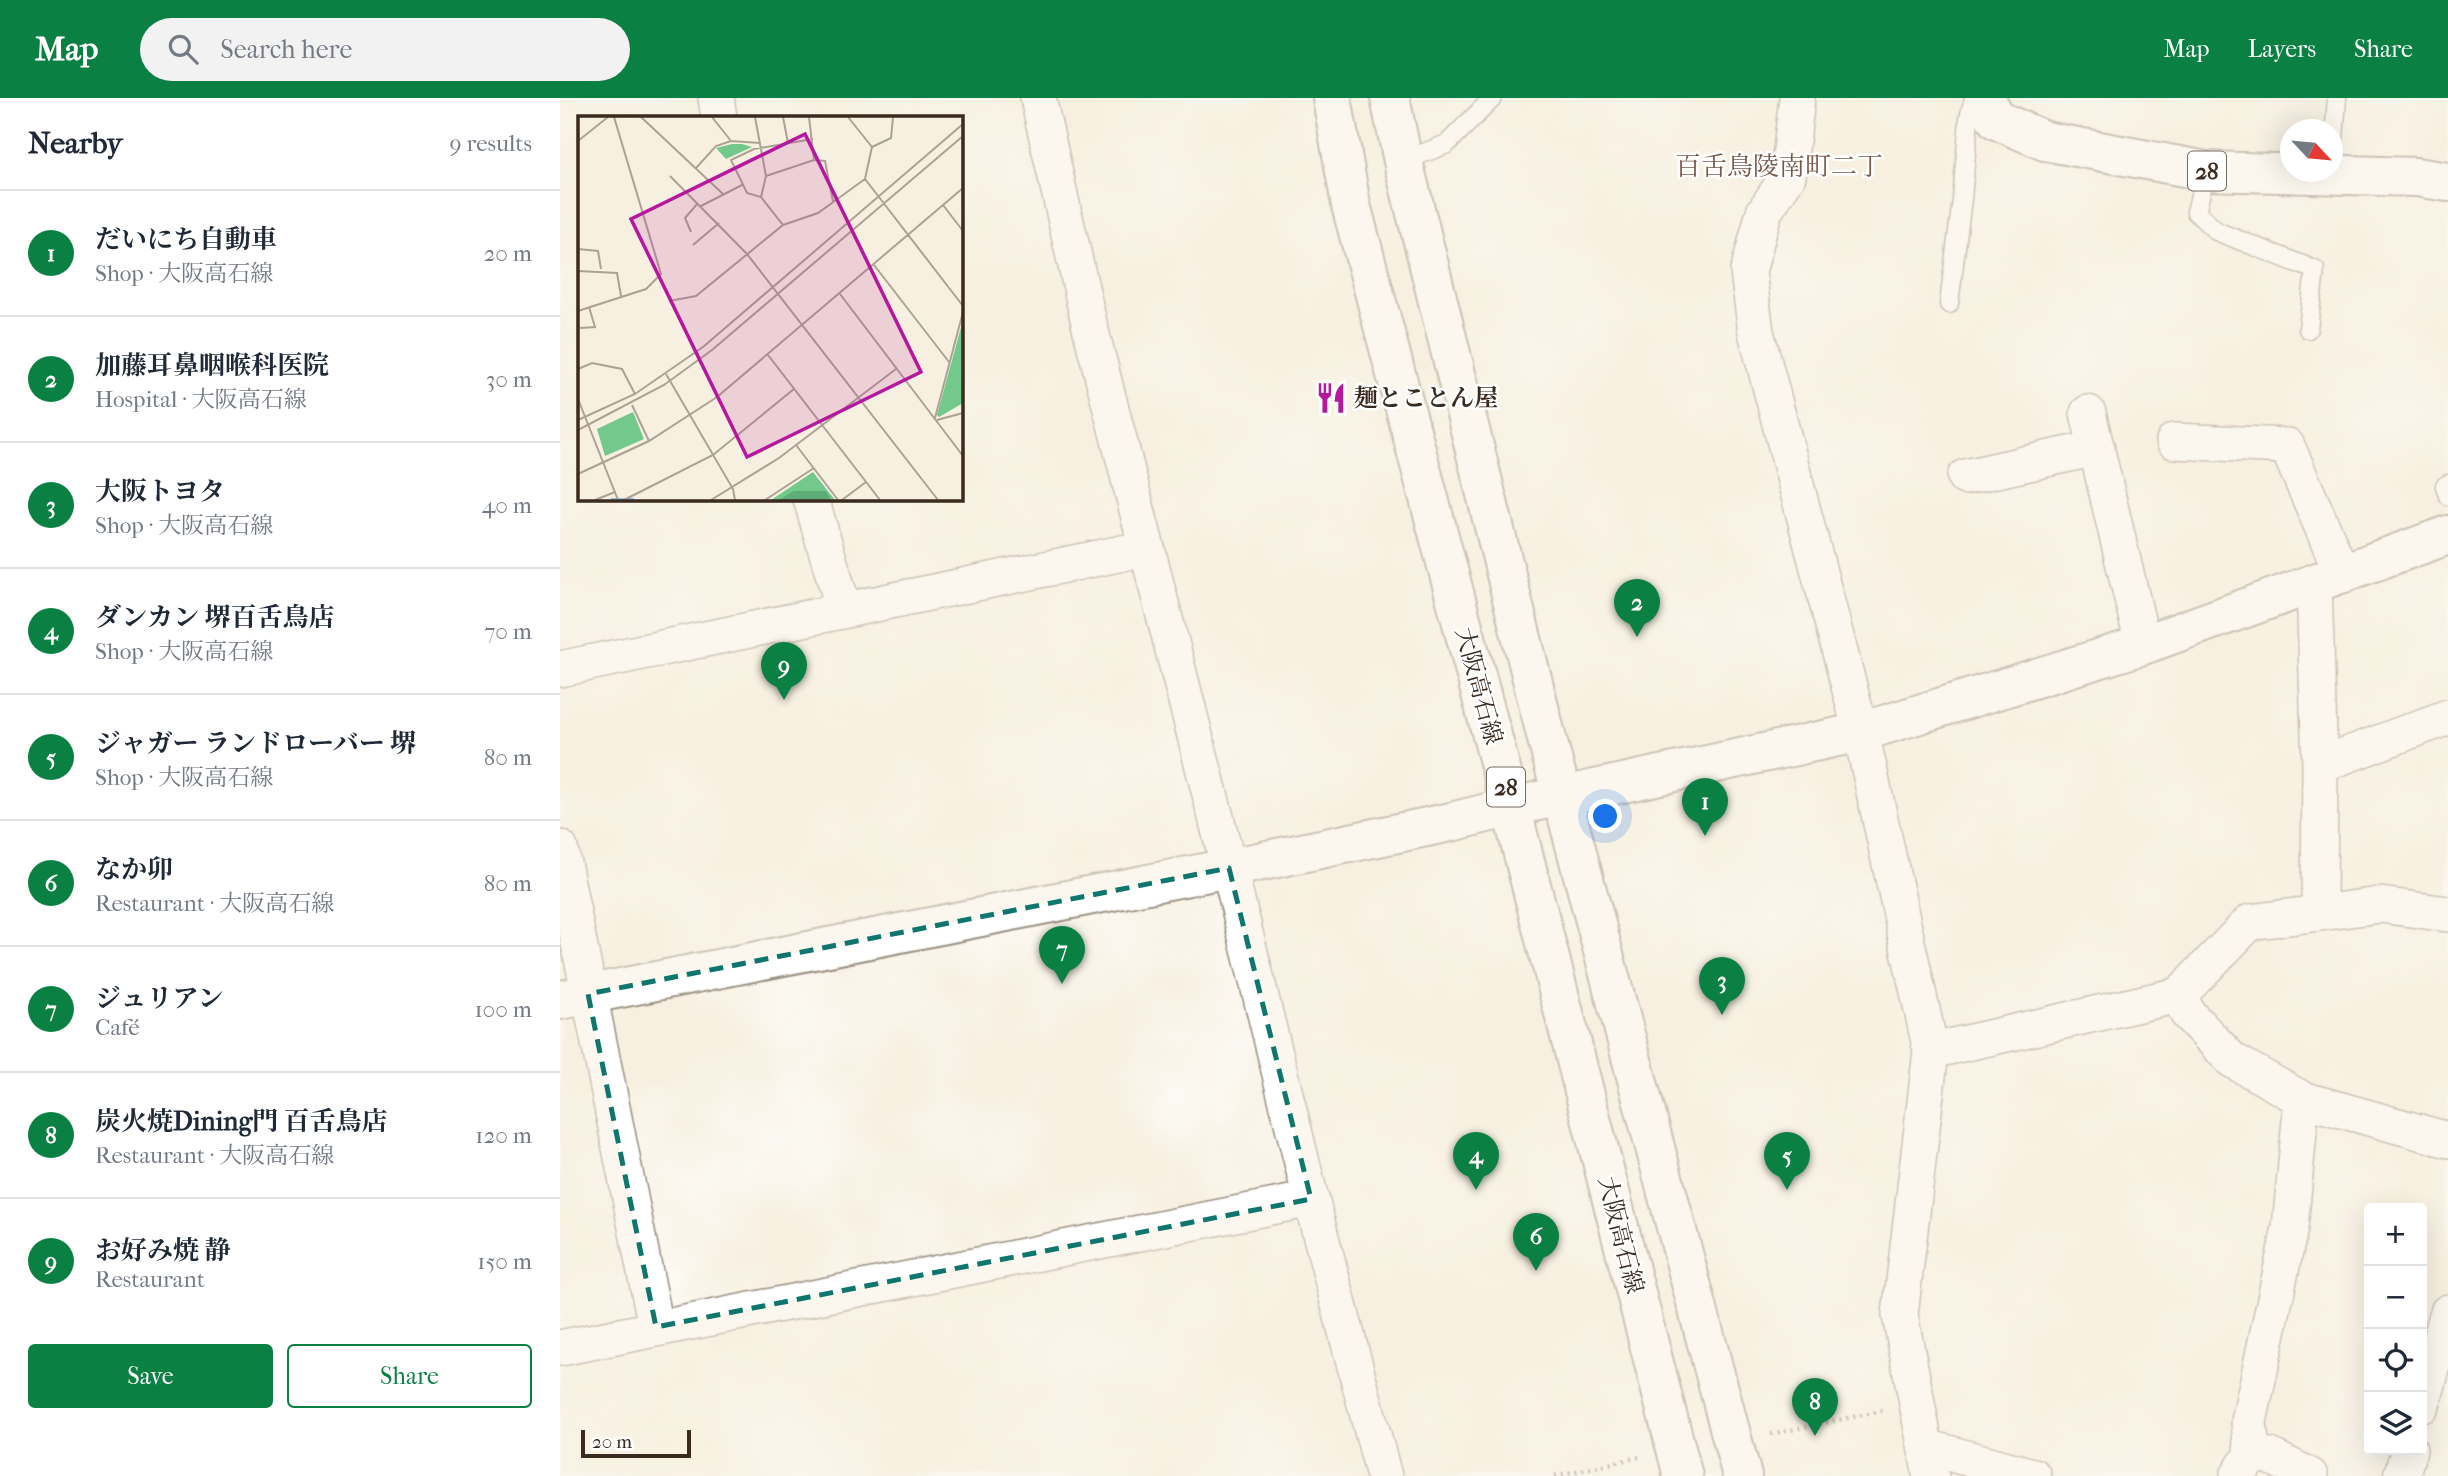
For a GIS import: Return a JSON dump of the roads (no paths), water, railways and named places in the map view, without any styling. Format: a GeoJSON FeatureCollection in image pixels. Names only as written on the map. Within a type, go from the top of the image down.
{"type":"FeatureCollection","features":[{"type":"Feature","properties":{"kind":"main road","name":"大阪高石線"},"geometry":{"type":"LineString","coordinates":[[1332,98],[1351,205],[1511,807],[1683,1476]]}},
{"type":"Feature","properties":{"kind":"main road","name":"28"},"geometry":{"type":"LineString","coordinates":[[1390,98],[1403,161],[1563,797],[1742,1476]]}},
{"type":"Feature","properties":{"kind":"main road","name":"28"},"geometry":{"type":"LineString","coordinates":[[1985,98],[1997,120],[2045,141],[2206,171],[2280,170]]}},
{"type":"Feature","properties":{"kind":"main road","name":"28"},"geometry":{"type":"LineString","coordinates":[[2343,171],[2448,181]]}},
{"type":"Feature","properties":{"kind":"main road"},"geometry":{"type":"LineString","coordinates":[[574,997],[1229,868],[1861,732],[2143,645],[2448,535]]}},
{"type":"Feature","properties":{"kind":"street"},"geometry":{"type":"LineString","coordinates":[[716,98],[719,116]]}},
{"type":"Feature","properties":{"kind":"street"},"geometry":{"type":"LineString","coordinates":[[1038,98],[1089,323],[1384,1476]]}},
{"type":"Feature","properties":{"kind":"street"},"geometry":{"type":"LineString","coordinates":[[1797,98],[1788,176],[1764,212],[1748,272],[1756,332],[1861,732],[1931,1051],[1899,1315],[1928,1462],[2033,1476]]}},
{"type":"Feature","properties":{"kind":"street"},"geometry":{"type":"LineString","coordinates":[[2088,413],[2143,645]]}},
{"type":"Feature","properties":{"kind":"street"},"geometry":{"type":"LineString","coordinates":[[2174,441],[2287,446],[2328,580],[2320,765],[2319,912]]}},
{"type":"Feature","properties":{"kind":"street"},"geometry":{"type":"LineString","coordinates":[[1965,477],[2097,449]]}},
{"type":"Feature","properties":{"kind":"street"},"geometry":{"type":"LineString","coordinates":[[811,500],[844,610]]}},
{"type":"Feature","properties":{"kind":"street"},"geometry":{"type":"LineString","coordinates":[[560,669],[1147,548]]}},
{"type":"Feature","properties":{"kind":"street"},"geometry":{"type":"LineString","coordinates":[[2320,765],[2448,717]]}},
{"type":"Feature","properties":{"kind":"street"},"geometry":{"type":"LineString","coordinates":[[560,848],[574,997],[656,1327]]}},
{"type":"Feature","properties":{"kind":"street"},"geometry":{"type":"LineString","coordinates":[[1931,1051],[2179,995],[2250,922],[2380,905],[2448,914]]}},
{"type":"Feature","properties":{"kind":"street"},"geometry":{"type":"LineString","coordinates":[[2179,995],[2188,1014],[2232,1060],[2302,1100],[2448,1140]]}},
{"type":"Feature","properties":{"kind":"street"},"geometry":{"type":"LineString","coordinates":[[2302,1100],[2290,1228],[2249,1422],[2245,1465],[2270,1456],[2310,1476]]}},
{"type":"Feature","properties":{"kind":"street"},"geometry":{"type":"LineString","coordinates":[[560,1348],[1311,1199]]}},
{"type":"Feature","properties":{"kind":"street"},"geometry":{"type":"LineString","coordinates":[[2426,1392],[2445,1332]]}},
{"type":"Feature","properties":{"kind":"street"},"geometry":{"type":"LineString","coordinates":[[2401,1476],[2407,1455]]}},
{"type":"Feature","properties":{"kind":"lane"},"geometry":{"type":"LineString","coordinates":[[1403,161],[1447,144],[1493,98]]}},
{"type":"Feature","properties":{"kind":"lane"},"geometry":{"type":"LineString","coordinates":[[1949,304],[1969,118],[1974,98]]}},
{"type":"Feature","properties":{"kind":"lane"},"geometry":{"type":"LineString","coordinates":[[2336,119],[2337,98]]}},
{"type":"Feature","properties":{"kind":"lane"},"geometry":{"type":"LineString","coordinates":[[2206,171],[2196,212],[2216,232],[2315,270],[2308,329]]}},
{"type":"Feature","properties":{"kind":"lane"},"geometry":{"type":"LineString","coordinates":[[2448,484],[2445,486],[2448,496]]}},
{"type":"Feature","properties":{"kind":"place","name":"麺とことん屋"},"geometry":{"type":"Point","coordinates":[1331,398]}},
{"type":"Feature","properties":{"kind":"place","name":"加藤耳鼻咽喉科医院"},"geometry":{"type":"Point","coordinates":[1637,637]}},
{"type":"Feature","properties":{"kind":"place","name":"お好み焼 静"},"geometry":{"type":"Point","coordinates":[784,700]}},
{"type":"Feature","properties":{"kind":"place","name":"だいにち自動車"},"geometry":{"type":"Point","coordinates":[1705,836]}},
{"type":"Feature","properties":{"kind":"place","name":"ジュリアン"},"geometry":{"type":"Point","coordinates":[1062,984]}},
{"type":"Feature","properties":{"kind":"place","name":"大阪トヨタ"},"geometry":{"type":"Point","coordinates":[1722,1015]}},
{"type":"Feature","properties":{"kind":"place","name":"ダンカン 堺百舌鳥店"},"geometry":{"type":"Point","coordinates":[1476,1190]}},
{"type":"Feature","properties":{"kind":"place","name":"ジャガー ランドローバー 堺"},"geometry":{"type":"Point","coordinates":[1787,1190]}},
{"type":"Feature","properties":{"kind":"place","name":"なか卯"},"geometry":{"type":"Point","coordinates":[1536,1271]}},
{"type":"Feature","properties":{"kind":"place","name":"炭火焼Dining門 百舌鳥店"},"geometry":{"type":"Point","coordinates":[1815,1436]}},
{"type":"Feature","properties":{"kind":"district","name":"百舌鳥陵南町二丁"},"geometry":{"type":"Point","coordinates":[1779,166]}}]}
